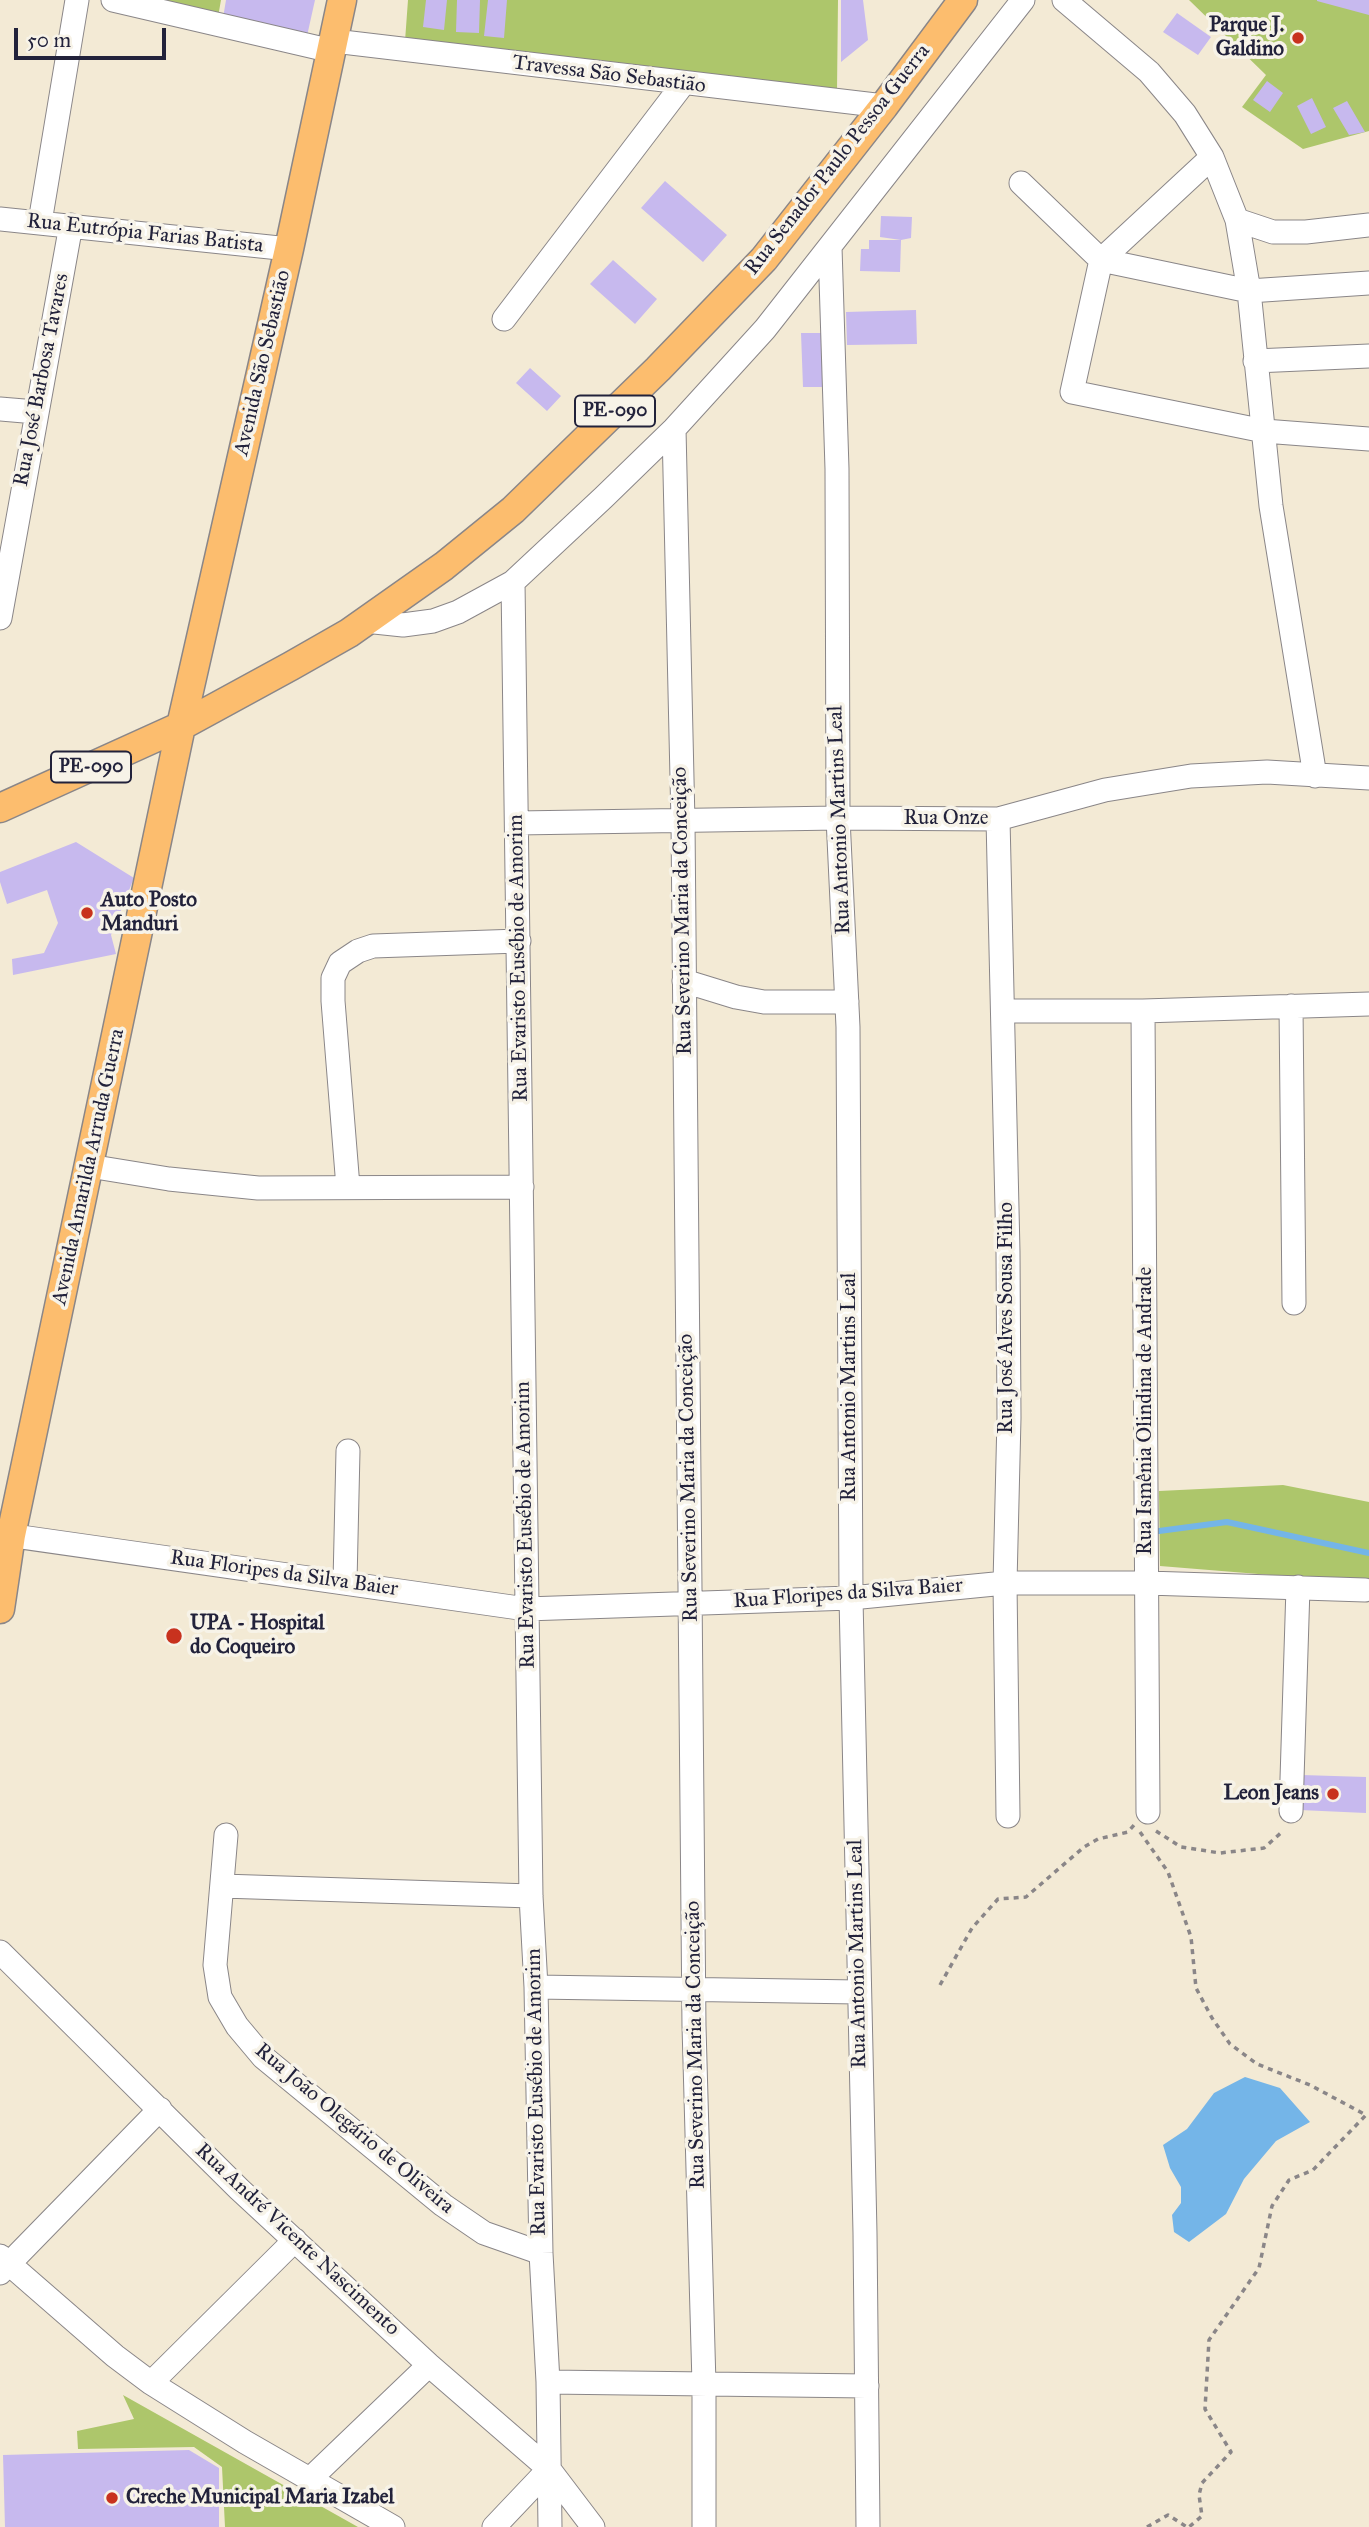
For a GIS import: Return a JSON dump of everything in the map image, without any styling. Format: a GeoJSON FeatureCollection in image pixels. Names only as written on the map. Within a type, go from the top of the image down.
{"type":"FeatureCollection","features":[{"type":"Feature","properties":{"kind":"main road","name":"Avenida São Sebastião"},"geometry":{"type":"LineString","coordinates":[[181,726],[289,249],[342,0]]}},
{"type":"Feature","properties":{"kind":"main road","name":"Rua Senador Paulo Pessoa Guerra"},"geometry":{"type":"LineString","coordinates":[[181,726],[292,666],[365,621],[444,566],[513,510],[658,369],[764,259],[963,0]]}},
{"type":"Feature","properties":{"kind":"main road","name":"PE-090"},"geometry":{"type":"LineString","coordinates":[[0,808],[181,726]]}},
{"type":"Feature","properties":{"kind":"main road","name":"Avenida Amarilda Arruda Guerra"},"geometry":{"type":"LineString","coordinates":[[0,1609],[6,1535],[89,1166],[181,726]]}},
{"type":"Feature","properties":{"kind":"street"},"geometry":{"type":"LineString","coordinates":[[40,222],[77,0]]}},
{"type":"Feature","properties":{"kind":"street","name":"Travessa São Sebastião"},"geometry":{"type":"LineString","coordinates":[[113,0],[333,46],[884,106]]}},
{"type":"Feature","properties":{"kind":"street"},"geometry":{"type":"LineString","coordinates":[[365,621],[403,625],[433,621],[458,612],[513,582],[674,429],[765,329],[1023,0]]}},
{"type":"Feature","properties":{"kind":"street"},"geometry":{"type":"LineString","coordinates":[[1064,0],[1150,72],[1185,114],[1212,157],[1237,220],[1249,291],[1271,506],[1315,776]]}},
{"type":"Feature","properties":{"kind":"street"},"geometry":{"type":"LineString","coordinates":[[504,319],[683,84]]}},
{"type":"Feature","properties":{"kind":"street"},"geometry":{"type":"LineString","coordinates":[[1212,157],[1101,260],[1072,393],[1265,431],[1369,439]]}},
{"type":"Feature","properties":{"kind":"street"},"geometry":{"type":"LineString","coordinates":[[1021,183],[1101,260],[1249,291],[1369,283]]}},
{"type":"Feature","properties":{"kind":"street","name":"Rua Eutrópia Farias Batista"},"geometry":{"type":"LineString","coordinates":[[0,219],[289,249]]}},
{"type":"Feature","properties":{"kind":"street"},"geometry":{"type":"LineString","coordinates":[[1237,220],[1273,232],[1306,232],[1369,225]]}},
{"type":"Feature","properties":{"kind":"street","name":"Rua José Barbosa Tavares"},"geometry":{"type":"LineString","coordinates":[[0,618],[2,585],[71,225]]}},
{"type":"Feature","properties":{"kind":"street","name":"Rua Antonio Martins Leal"},"geometry":{"type":"LineString","coordinates":[[830,247],[837,468],[838,818],[847,1002],[851,1598],[868,2527]]}},
{"type":"Feature","properties":{"kind":"street"},"geometry":{"type":"LineString","coordinates":[[1255,361],[1369,356]]}},
{"type":"Feature","properties":{"kind":"street"},"geometry":{"type":"LineString","coordinates":[[0,409],[36,412]]}},
{"type":"Feature","properties":{"kind":"street","name":"Rua Severino Maria da Conceição"},"geometry":{"type":"LineString","coordinates":[[674,429],[683,822],[690,1603],[704,2384],[704,2527]]}},
{"type":"Feature","properties":{"kind":"street","name":"Rua Evaristo Eusébio de Amorim"},"geometry":{"type":"LineString","coordinates":[[513,582],[531,1896],[536,1987],[541,2253],[548,2382],[550,2527]]}},
{"type":"Feature","properties":{"kind":"street","name":"Rua Onze"},"geometry":{"type":"LineString","coordinates":[[517,823],[838,818],[998,819],[1105,790],[1191,776],[1266,772],[1369,778]]}},
{"type":"Feature","properties":{"kind":"street","name":"Rua José Alves Sousa Filho"},"geometry":{"type":"LineString","coordinates":[[998,819],[1008,1279],[1009,1418],[1005,1583],[1007,1816]]}},
{"type":"Feature","properties":{"kind":"street"},"geometry":{"type":"LineString","coordinates":[[348,1187],[333,1001],[333,978],[340,963],[358,951],[373,946],[519,941]]}},
{"type":"Feature","properties":{"kind":"street"},"geometry":{"type":"LineString","coordinates":[[684,981],[736,997],[764,1002],[847,1002]]}},
{"type":"Feature","properties":{"kind":"street"},"geometry":{"type":"LineString","coordinates":[[1003,1011],[1143,1011],[1369,1004]]}},
{"type":"Feature","properties":{"kind":"street"},"geometry":{"type":"LineString","coordinates":[[1292,1006],[1293,1303]]}},
{"type":"Feature","properties":{"kind":"street","name":"Rua Ismênia Olindina de Andrade"},"geometry":{"type":"LineString","coordinates":[[1143,1011],[1148,1812]]}},
{"type":"Feature","properties":{"kind":"street"},"geometry":{"type":"LineString","coordinates":[[89,1166],[216,1185],[258,1188],[522,1187]]}},
{"type":"Feature","properties":{"kind":"street"},"geometry":{"type":"LineString","coordinates":[[345,1582],[348,1451]]}},
{"type":"Feature","properties":{"kind":"street","name":"Rua Floripes da Silva Baier"},"geometry":{"type":"LineString","coordinates":[[6,1535],[526,1609],[851,1598],[1005,1583],[1147,1583],[1365,1590]]}},
{"type":"Feature","properties":{"kind":"street"},"geometry":{"type":"LineString","coordinates":[[1289,1818],[1298,1587]]}},
{"type":"Feature","properties":{"kind":"street","name":"Rua João Olegário de Oliveira"},"geometry":{"type":"LineString","coordinates":[[226,1835],[215,1965],[220,1997],[237,2026],[263,2057],[443,2205],[484,2233],[541,2253]]}},
{"type":"Feature","properties":{"kind":"street"},"geometry":{"type":"LineString","coordinates":[[222,1886],[531,1896]]}},
{"type":"Feature","properties":{"kind":"street","name":"Rua André Vicente Nascimento"},"geometry":{"type":"LineString","coordinates":[[0,1952],[239,2189],[429,2365],[549,2469],[593,2527]]}},
{"type":"Feature","properties":{"kind":"street"},"geometry":{"type":"LineString","coordinates":[[536,1987],[858,1992]]}},
{"type":"Feature","properties":{"kind":"street"},"geometry":{"type":"LineString","coordinates":[[160,2109],[3,2264],[150,2383],[393,2527]]}},
{"type":"Feature","properties":{"kind":"street"},"geometry":{"type":"LineString","coordinates":[[150,2383],[295,2241]]}},
{"type":"Feature","properties":{"kind":"street"},"geometry":{"type":"LineString","coordinates":[[310,2479],[429,2365]]}},
{"type":"Feature","properties":{"kind":"street"},"geometry":{"type":"LineString","coordinates":[[548,2382],[867,2386]]}},
{"type":"Feature","properties":{"kind":"street"},"geometry":{"type":"LineString","coordinates":[[494,2527],[549,2469]]}},
{"type":"Feature","properties":{"kind":"path"},"geometry":{"type":"LineString","coordinates":[[1148,1812],[1157,1832],[1181,1847],[1220,1853],[1264,1849],[1289,1818]]}},
{"type":"Feature","properties":{"kind":"path"},"geometry":{"type":"LineString","coordinates":[[940,1985],[972,1928],[998,1899],[1026,1897],[1084,1847],[1098,1839],[1128,1832],[1135,1824],[1168,1872],[1191,1937],[1196,1988],[1230,2044],[1257,2064],[1310,2085],[1366,2115],[1313,2170],[1289,2180],[1272,2206],[1259,2267],[1209,2340],[1205,2409],[1231,2452],[1202,2483],[1199,2495],[1202,2516],[1188,2527],[1168,2515],[1147,2527]]}},
{"type":"Feature","properties":{"kind":"green space"},"geometry":{"type":"Polygon","coordinates":[[[145,0],[221,0],[218,17],[145,0]]]}},
{"type":"Feature","properties":{"kind":"green space"},"geometry":{"type":"Polygon","coordinates":[[[408,0],[838,0],[837,90],[405,41],[408,0]]]}},
{"type":"Feature","properties":{"kind":"green space","name":"Parque J. Galdino"},"geometry":{"type":"Polygon","coordinates":[[[1189,0],[1369,0],[1369,131],[1303,149],[1242,107],[1266,75],[1189,0]]]}},
{"type":"Feature","properties":{"kind":"green space"},"geometry":{"type":"Polygon","coordinates":[[[1283,1485],[1369,1502],[1369,1583],[1160,1566],[1159,1491],[1283,1485]]]}},
{"type":"Feature","properties":{"kind":"green space"},"geometry":{"type":"Polygon","coordinates":[[[123,2395],[358,2527],[225,2527],[222,2467],[194,2447],[78,2449],[77,2431],[134,2419],[123,2395]]]}},
{"type":"Feature","properties":{"kind":"water"},"geometry":{"type":"Polygon","coordinates":[[[1245,2077],[1280,2088],[1310,2122],[1276,2141],[1244,2179],[1226,2214],[1189,2242],[1174,2232],[1172,2215],[1181,2203],[1181,2187],[1170,2168],[1163,2145],[1187,2129],[1214,2093],[1245,2077]]]}},
{"type":"Feature","properties":{"kind":"building"},"geometry":{"type":"Polygon","coordinates":[[[226,0],[315,0],[307,36],[223,18],[226,0]]]}},
{"type":"Feature","properties":{"kind":"building"},"geometry":{"type":"Polygon","coordinates":[[[426,0],[447,0],[444,30],[423,27],[426,0]]]}},
{"type":"Feature","properties":{"kind":"building"},"geometry":{"type":"Polygon","coordinates":[[[457,0],[480,0],[479,33],[456,32],[457,0]]]}},
{"type":"Feature","properties":{"kind":"building"},"geometry":{"type":"Polygon","coordinates":[[[488,0],[507,0],[504,38],[484,36],[488,0]]]}},
{"type":"Feature","properties":{"kind":"building"},"geometry":{"type":"Polygon","coordinates":[[[841,0],[863,0],[868,40],[841,62],[841,0]]]}},
{"type":"Feature","properties":{"kind":"building"},"geometry":{"type":"Polygon","coordinates":[[[1317,0],[1369,0],[1369,15],[1317,1],[1317,0]]]}},
{"type":"Feature","properties":{"kind":"building"},"geometry":{"type":"Polygon","coordinates":[[[1177,13],[1211,37],[1198,55],[1163,32],[1177,13]]]}},
{"type":"Feature","properties":{"kind":"building"},"geometry":{"type":"Polygon","coordinates":[[[1267,81],[1283,93],[1270,112],[1253,100],[1267,81]]]}},
{"type":"Feature","properties":{"kind":"building"},"geometry":{"type":"Polygon","coordinates":[[[1312,98],[1326,127],[1311,134],[1297,106],[1312,98]]]}},
{"type":"Feature","properties":{"kind":"building"},"geometry":{"type":"Polygon","coordinates":[[[1347,101],[1365,132],[1349,135],[1333,108],[1347,101]]]}},
{"type":"Feature","properties":{"kind":"building"},"geometry":{"type":"Polygon","coordinates":[[[665,181],[727,235],[703,262],[641,208],[665,181]]]}},
{"type":"Feature","properties":{"kind":"building"},"geometry":{"type":"Polygon","coordinates":[[[881,216],[912,217],[911,238],[901,240],[880,237],[881,216]]]}},
{"type":"Feature","properties":{"kind":"building"},"geometry":{"type":"Polygon","coordinates":[[[869,240],[901,240],[900,272],[860,271],[861,249],[869,249],[869,240]]]}},
{"type":"Feature","properties":{"kind":"building"},"geometry":{"type":"Polygon","coordinates":[[[613,260],[657,299],[635,324],[590,284],[613,260]]]}},
{"type":"Feature","properties":{"kind":"building"},"geometry":{"type":"Polygon","coordinates":[[[916,310],[917,344],[847,345],[846,312],[916,310]]]}},
{"type":"Feature","properties":{"kind":"building"},"geometry":{"type":"Polygon","coordinates":[[[801,333],[824,333],[826,387],[803,387],[801,333]]]}},
{"type":"Feature","properties":{"kind":"building"},"geometry":{"type":"Polygon","coordinates":[[[530,368],[561,396],[547,411],[516,383],[530,368]]]}},
{"type":"Feature","properties":{"kind":"building","name":"Auto Posto Manduri"},"geometry":{"type":"Polygon","coordinates":[[[76,842],[134,878],[111,935],[116,954],[13,975],[12,959],[44,953],[58,923],[47,890],[7,904],[0,882],[0,872],[76,842]]]}},
{"type":"Feature","properties":{"kind":"building","name":"Leon Jeans"},"geometry":{"type":"Polygon","coordinates":[[[1302,1775],[1366,1777],[1366,1813],[1300,1810],[1302,1775]]]}},
{"type":"Feature","properties":{"kind":"building","name":"Creche Municipal Maria Izabel"},"geometry":{"type":"Polygon","coordinates":[[[189,2450],[219,2468],[219,2527],[5,2527],[3,2455],[189,2450]]]}},
{"type":"Feature","properties":{"kind":"waterway"},"geometry":{"type":"LineString","coordinates":[[1159,1531],[1227,1522],[1369,1553]]}},
{"type":"Feature","properties":{"kind":"place","name":"Parque J. Galdino"},"geometry":{"type":"Point","coordinates":[1298,38]}},
{"type":"Feature","properties":{"kind":"place","name":"Auto Posto Manduri"},"geometry":{"type":"Point","coordinates":[87,913]}},
{"type":"Feature","properties":{"kind":"place","name":"UPA - Hospital do Coqueiro"},"geometry":{"type":"Point","coordinates":[174,1636]}},
{"type":"Feature","properties":{"kind":"place","name":"Leon Jeans"},"geometry":{"type":"Point","coordinates":[1333,1794]}},
{"type":"Feature","properties":{"kind":"place","name":"Creche Municipal Maria Izabel"},"geometry":{"type":"Point","coordinates":[112,2498]}}]}
